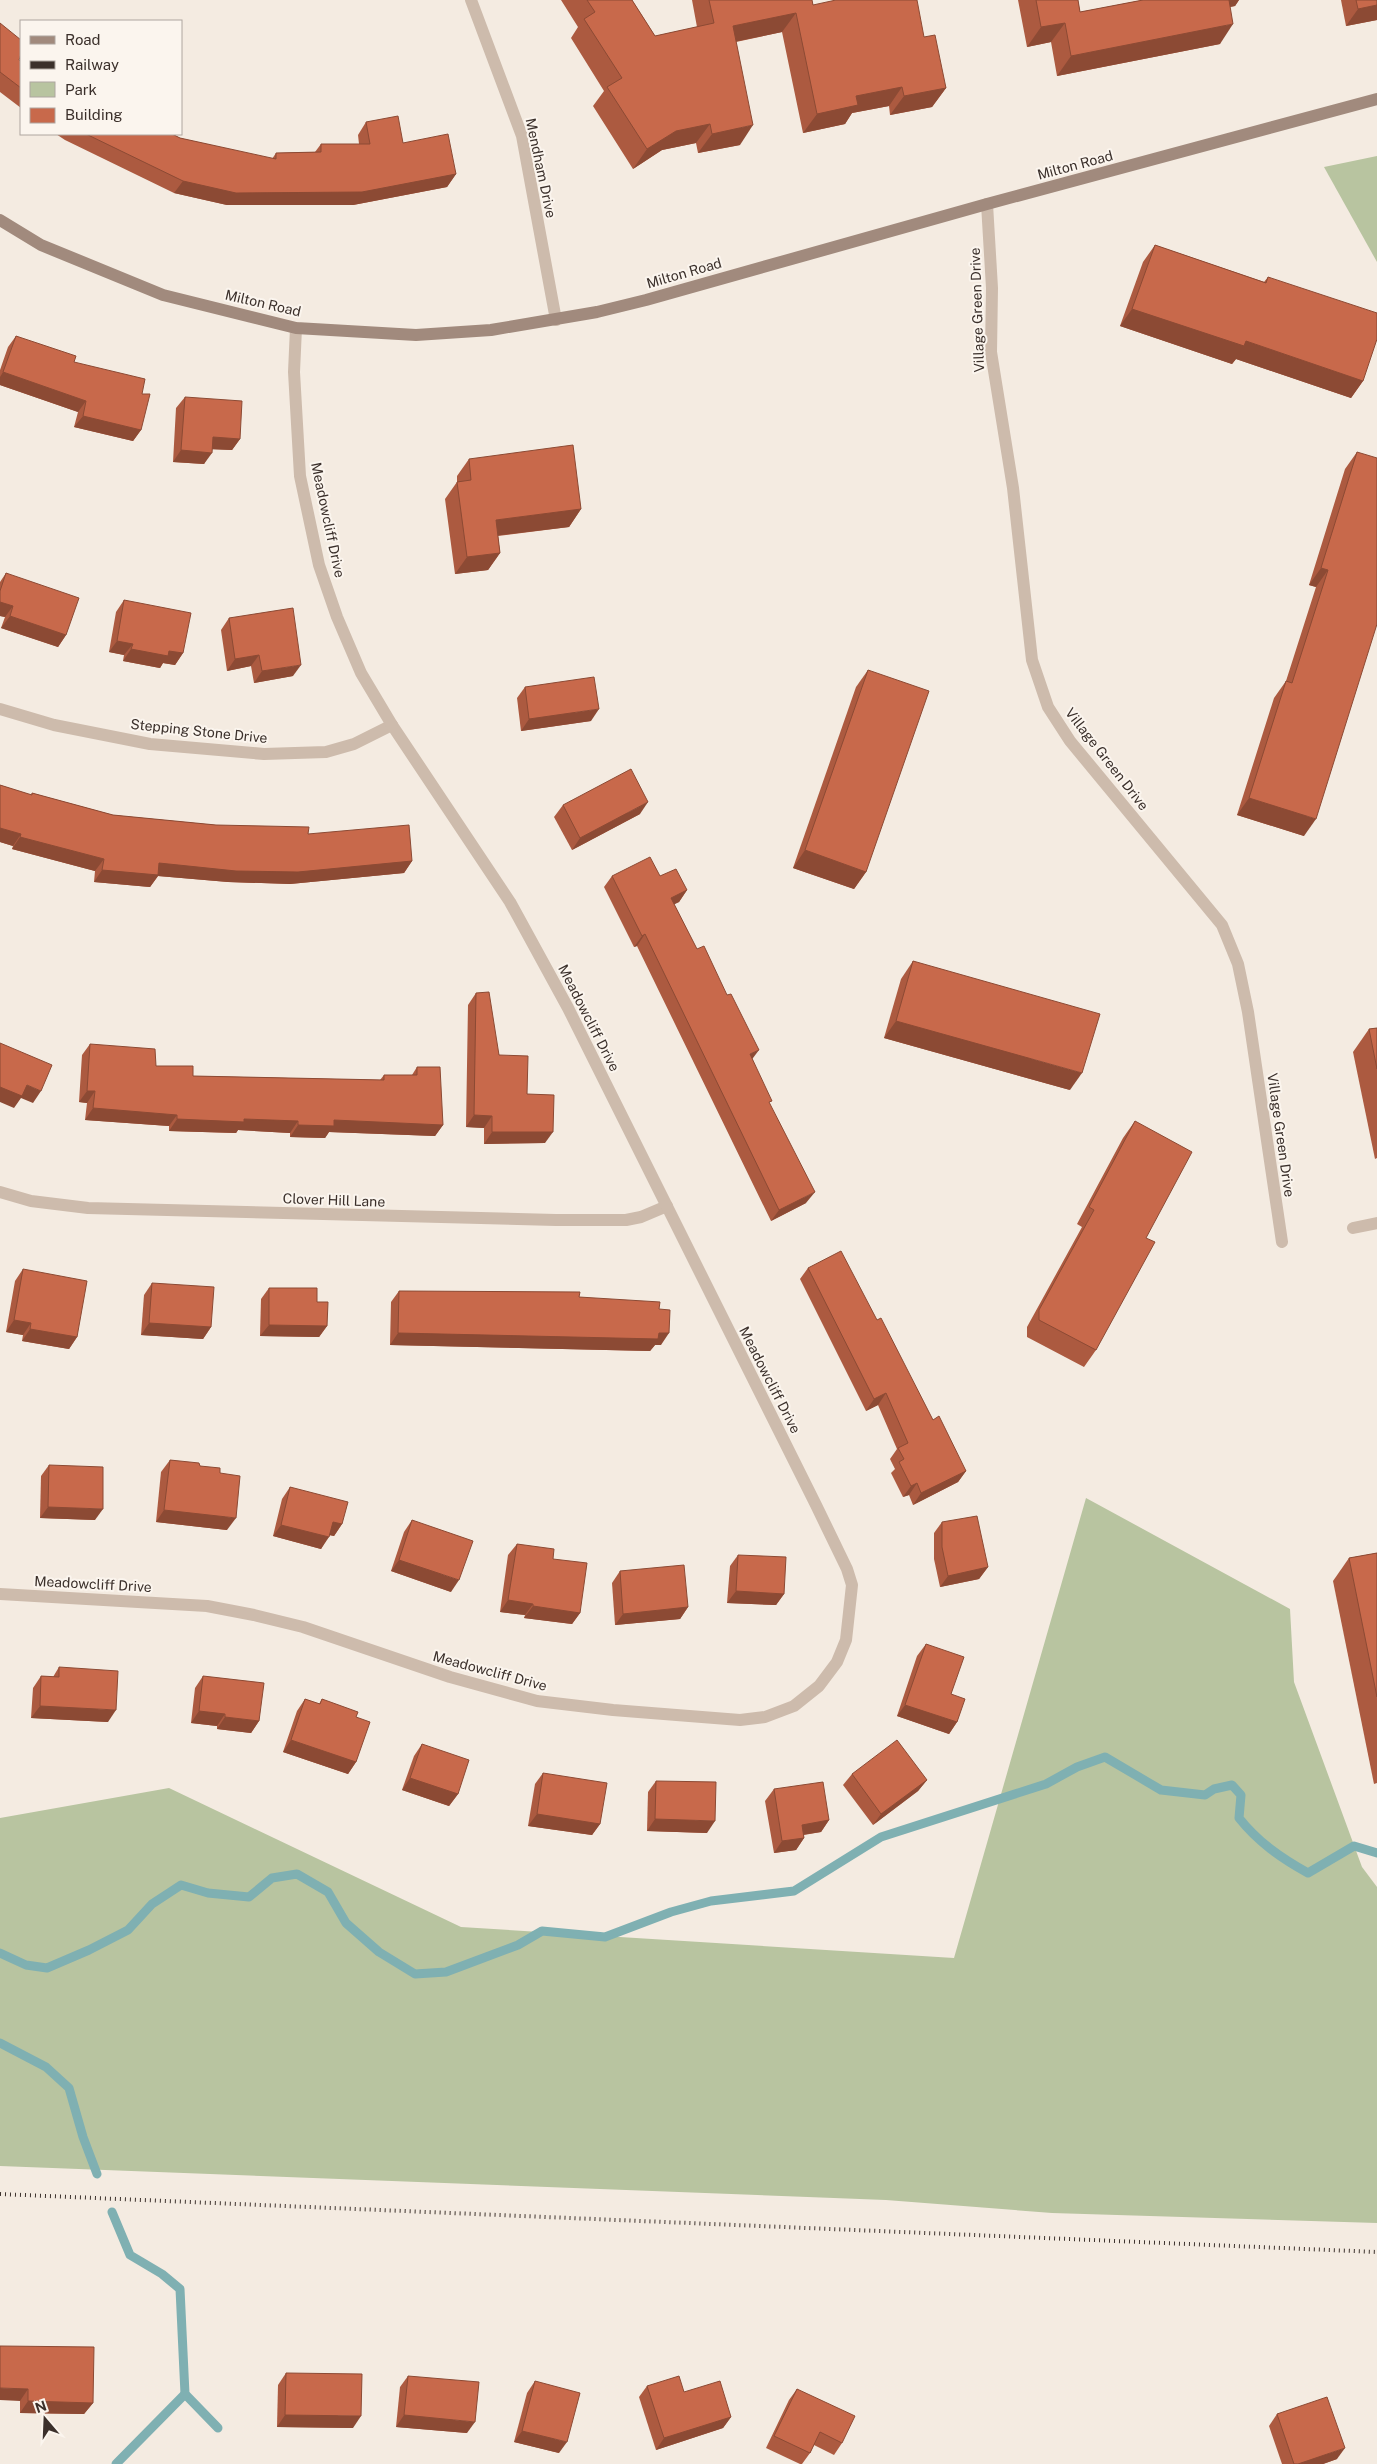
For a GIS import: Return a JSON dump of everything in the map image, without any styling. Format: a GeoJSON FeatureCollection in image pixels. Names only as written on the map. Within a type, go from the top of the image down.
{"type":"FeatureCollection","features":[{"type":"Feature","properties":{"kind":"street","name":"Mendham Drive"},"geometry":{"type":"LineString","coordinates":[[471,0],[522,136],[556,320]]}},
{"type":"Feature","properties":{"kind":"street","name":"Milton Road"},"geometry":{"type":"LineString","coordinates":[[0,220],[41,245],[162,294],[296,328],[416,335],[491,330],[598,312],[646,300],[987,204],[1377,99]]}},
{"type":"Feature","properties":{"kind":"street","name":"Village Green Drive"},"geometry":{"type":"LineString","coordinates":[[987,204],[992,288],[991,352],[1013,488],[1032,660],[1048,707],[1070,741],[1222,925],[1238,964],[1248,1012],[1282,1242]]}},
{"type":"Feature","properties":{"kind":"street","name":"Meadowcliff Drive"},"geometry":{"type":"LineString","coordinates":[[0,1594],[207,1606],[303,1627],[450,1677],[537,1701],[613,1710],[740,1720],[765,1717],[794,1706],[819,1686],[837,1662],[846,1640],[852,1585],[816,1505],[568,1008],[510,902],[392,725],[361,673],[337,617],[319,565],[300,476],[294,372],[296,328]]}},
{"type":"Feature","properties":{"kind":"street","name":"Stepping Stone Drive"},"geometry":{"type":"LineString","coordinates":[[0,709],[54,725],[150,744],[264,754],[326,752],[354,744],[392,725]]}},
{"type":"Feature","properties":{"kind":"street","name":"Clover Hill Lane"},"geometry":{"type":"LineString","coordinates":[[0,1192],[31,1201],[88,1208],[556,1220],[626,1220],[641,1217],[667,1206]]}},
{"type":"Feature","properties":{"kind":"street"},"geometry":{"type":"LineString","coordinates":[[1353,1228],[1377,1223]]}},
{"type":"Feature","properties":{"kind":"green space"},"geometry":{"type":"Polygon","coordinates":[[[1377,156],[1377,262],[1324,167],[1377,156]]]}},
{"type":"Feature","properties":{"kind":"green space"},"geometry":{"type":"Polygon","coordinates":[[[1086,1498],[1290,1609],[1294,1682],[1362,1867],[1377,1887],[1377,2223],[1052,2213],[886,2200],[0,2166],[0,1818],[169,1788],[461,1927],[954,1958],[1086,1498]]]}},
{"type":"Feature","properties":{"kind":"building"},"geometry":{"type":"Polygon","coordinates":[[[587,0],[632,0],[655,36],[714,23],[709,0],[812,0],[813,5],[836,0],[917,0],[924,37],[935,35],[946,88],[904,96],[902,87],[856,96],[858,105],[817,114],[796,13],[733,26],[753,125],[712,134],[710,124],[676,131],[647,149],[607,87],[622,78],[584,19],[595,12],[587,0]]]}},
{"type":"Feature","properties":{"kind":"building"},"geometry":{"type":"Polygon","coordinates":[[[1036,0],[1078,0],[1080,12],[1143,0],[1229,0],[1233,24],[1071,56],[1065,23],[1041,27],[1036,0]]]}},
{"type":"Feature","properties":{"kind":"building"},"geometry":{"type":"Polygon","coordinates":[[[1356,0],[1377,0],[1377,5],[1358,9],[1356,0]]]}},
{"type":"Feature","properties":{"kind":"building"},"geometry":{"type":"Polygon","coordinates":[[[0,23],[20,39],[20,87],[0,72],[0,23]]]}},
{"type":"Feature","properties":{"kind":"building"},"geometry":{"type":"Polygon","coordinates":[[[398,116],[403,143],[448,134],[456,174],[362,192],[236,193],[183,181],[88,135],[174,135],[180,138],[276,159],[276,153],[321,152],[321,144],[370,144],[366,122],[398,116]]]}},
{"type":"Feature","properties":{"kind":"building"},"geometry":{"type":"Polygon","coordinates":[[[1155,245],[1266,283],[1268,277],[1377,313],[1377,339],[1363,381],[1246,341],[1244,346],[1132,309],[1155,245]]]}},
{"type":"Feature","properties":{"kind":"building"},"geometry":{"type":"Polygon","coordinates":[[[16,336],[76,356],[74,362],[145,379],[142,394],[150,394],[141,430],[83,416],[86,401],[3,372],[16,336]]]}},
{"type":"Feature","properties":{"kind":"building"},"geometry":{"type":"Polygon","coordinates":[[[185,397],[242,401],[240,439],[213,437],[212,453],[181,450],[185,397]]]}},
{"type":"Feature","properties":{"kind":"building"},"geometry":{"type":"Polygon","coordinates":[[[573,445],[581,509],[496,520],[500,553],[467,557],[457,482],[471,480],[469,459],[573,445]]]}},
{"type":"Feature","properties":{"kind":"building"},"geometry":{"type":"Polygon","coordinates":[[[1357,452],[1377,458],[1377,624],[1316,819],[1249,798],[1286,681],[1292,683],[1328,570],[1321,568],[1357,452]]]}},
{"type":"Feature","properties":{"kind":"building"},"geometry":{"type":"Polygon","coordinates":[[[6,573],[79,598],[66,635],[10,616],[13,606],[0,602],[0,591],[6,573]]]}},
{"type":"Feature","properties":{"kind":"building"},"geometry":{"type":"Polygon","coordinates":[[[124,600],[191,613],[183,653],[169,651],[168,656],[131,649],[133,644],[117,641],[124,600]]]}},
{"type":"Feature","properties":{"kind":"building"},"geometry":{"type":"Polygon","coordinates":[[[293,608],[301,665],[262,671],[259,655],[235,659],[229,618],[293,608]]]}},
{"type":"Feature","properties":{"kind":"building"},"geometry":{"type":"Polygon","coordinates":[[[868,670],[929,691],[866,872],[805,850],[868,670]]]}},
{"type":"Feature","properties":{"kind":"building"},"geometry":{"type":"Polygon","coordinates":[[[594,677],[599,709],[529,719],[525,687],[594,677]]]}},
{"type":"Feature","properties":{"kind":"building"},"geometry":{"type":"Polygon","coordinates":[[[631,769],[648,802],[580,838],[563,805],[631,769]]]}},
{"type":"Feature","properties":{"kind":"building"},"geometry":{"type":"Polygon","coordinates":[[[0,785],[113,815],[216,825],[309,827],[308,834],[409,825],[412,861],[298,872],[236,871],[159,863],[158,875],[102,870],[104,859],[20,837],[21,834],[0,828],[0,785]]]}},
{"type":"Feature","properties":{"kind":"building"},"geometry":{"type":"Polygon","coordinates":[[[650,857],[660,876],[676,869],[687,890],[671,898],[697,949],[704,946],[727,995],[731,994],[759,1050],[750,1054],[772,1101],[769,1102],[815,1192],[779,1210],[645,934],[642,936],[612,876],[650,857]]]}},
{"type":"Feature","properties":{"kind":"building"},"geometry":{"type":"Polygon","coordinates":[[[913,961],[1100,1014],[1082,1073],[896,1021],[913,961]]]}},
{"type":"Feature","properties":{"kind":"building"},"geometry":{"type":"Polygon","coordinates":[[[489,992],[499,1055],[528,1056],[527,1094],[554,1095],[553,1132],[492,1132],[492,1116],[474,1115],[476,993],[489,992]]]}},
{"type":"Feature","properties":{"kind":"building"},"geometry":{"type":"Polygon","coordinates":[[[1377,1028],[1377,1069],[1369,1029],[1377,1028]]]}},
{"type":"Feature","properties":{"kind":"building"},"geometry":{"type":"Polygon","coordinates":[[[0,1043],[52,1065],[41,1091],[27,1085],[22,1096],[0,1087],[0,1043]]]}},
{"type":"Feature","properties":{"kind":"building"},"geometry":{"type":"Polygon","coordinates":[[[90,1044],[155,1049],[156,1066],[193,1066],[193,1076],[384,1080],[384,1075],[417,1075],[417,1067],[440,1067],[443,1125],[334,1120],[334,1126],[298,1125],[298,1121],[244,1119],[244,1122],[177,1119],[177,1115],[93,1108],[95,1091],[87,1091],[90,1044]]]}},
{"type":"Feature","properties":{"kind":"building"},"geometry":{"type":"Polygon","coordinates":[[[1135,1121],[1192,1152],[1146,1238],[1155,1242],[1096,1350],[1039,1320],[1039,1310],[1094,1210],[1089,1207],[1135,1121]]]}},
{"type":"Feature","properties":{"kind":"building"},"geometry":{"type":"Polygon","coordinates":[[[841,1251],[877,1320],[881,1318],[933,1420],[939,1416],[966,1471],[921,1493],[917,1483],[911,1486],[899,1462],[904,1459],[898,1448],[908,1443],[886,1393],[874,1399],[808,1268],[841,1251]]]}},
{"type":"Feature","properties":{"kind":"building"},"geometry":{"type":"Polygon","coordinates":[[[23,1269],[87,1281],[77,1337],[30,1329],[31,1323],[14,1320],[23,1269]]]}},
{"type":"Feature","properties":{"kind":"building"},"geometry":{"type":"Polygon","coordinates":[[[152,1283],[214,1287],[211,1327],[149,1323],[152,1283]]]}},
{"type":"Feature","properties":{"kind":"building"},"geometry":{"type":"Polygon","coordinates":[[[269,1288],[317,1288],[317,1302],[328,1302],[327,1326],[269,1325],[269,1288]]]}},
{"type":"Feature","properties":{"kind":"building"},"geometry":{"type":"Polygon","coordinates":[[[399,1291],[580,1292],[579,1297],[660,1302],[659,1309],[670,1310],[669,1333],[659,1333],[658,1339],[398,1333],[399,1291]]]}},
{"type":"Feature","properties":{"kind":"building"},"geometry":{"type":"Polygon","coordinates":[[[170,1460],[199,1463],[200,1466],[220,1468],[220,1473],[240,1476],[236,1518],[164,1510],[170,1460]]]}},
{"type":"Feature","properties":{"kind":"building"},"geometry":{"type":"Polygon","coordinates":[[[49,1465],[103,1467],[103,1509],[48,1507],[49,1465]]]}},
{"type":"Feature","properties":{"kind":"building"},"geometry":{"type":"Polygon","coordinates":[[[290,1487],[348,1502],[342,1524],[333,1522],[329,1537],[281,1525],[290,1487]]]}},
{"type":"Feature","properties":{"kind":"building"},"geometry":{"type":"Polygon","coordinates":[[[977,1516],[988,1567],[948,1576],[942,1547],[942,1522],[977,1516]]]}},
{"type":"Feature","properties":{"kind":"building"},"geometry":{"type":"Polygon","coordinates":[[[412,1520],[473,1541],[459,1580],[399,1560],[412,1520]]]}},
{"type":"Feature","properties":{"kind":"building"},"geometry":{"type":"Polygon","coordinates":[[[517,1544],[554,1549],[553,1559],[587,1563],[580,1613],[508,1600],[517,1544]]]}},
{"type":"Feature","properties":{"kind":"building"},"geometry":{"type":"Polygon","coordinates":[[[1377,1553],[1377,1697],[1349,1558],[1377,1553]]]}},
{"type":"Feature","properties":{"kind":"building"},"geometry":{"type":"Polygon","coordinates":[[[738,1555],[786,1557],[784,1594],[736,1591],[738,1555]]]}},
{"type":"Feature","properties":{"kind":"building"},"geometry":{"type":"Polygon","coordinates":[[[684,1565],[688,1607],[623,1614],[620,1571],[684,1565]]]}},
{"type":"Feature","properties":{"kind":"building"},"geometry":{"type":"Polygon","coordinates":[[[926,1644],[964,1657],[951,1694],[965,1699],[957,1722],[905,1705],[926,1644]]]}},
{"type":"Feature","properties":{"kind":"building"},"geometry":{"type":"Polygon","coordinates":[[[59,1667],[118,1671],[116,1710],[40,1706],[41,1676],[59,1677],[59,1667]]]}},
{"type":"Feature","properties":{"kind":"building"},"geometry":{"type":"Polygon","coordinates":[[[203,1676],[264,1683],[259,1721],[225,1717],[225,1714],[199,1711],[203,1676]]]}},
{"type":"Feature","properties":{"kind":"building"},"geometry":{"type":"Polygon","coordinates":[[[305,1699],[320,1704],[322,1699],[358,1712],[356,1717],[370,1722],[356,1762],[291,1740],[305,1699]]]}},
{"type":"Feature","properties":{"kind":"building"},"geometry":{"type":"Polygon","coordinates":[[[897,1740],[927,1780],[881,1814],[852,1774],[897,1740]]]}},
{"type":"Feature","properties":{"kind":"building"},"geometry":{"type":"Polygon","coordinates":[[[422,1744],[469,1760],[458,1794],[410,1778],[422,1744]]]}},
{"type":"Feature","properties":{"kind":"building"},"geometry":{"type":"Polygon","coordinates":[[[543,1773],[607,1783],[600,1824],[537,1814],[543,1773]]]}},
{"type":"Feature","properties":{"kind":"building"},"geometry":{"type":"Polygon","coordinates":[[[656,1781],[716,1782],[715,1821],[655,1819],[656,1781]]]}},
{"type":"Feature","properties":{"kind":"building"},"geometry":{"type":"Polygon","coordinates":[[[823,1782],[829,1820],[802,1825],[804,1838],[782,1841],[774,1789],[823,1782]]]}},
{"type":"Feature","properties":{"kind":"building"},"geometry":{"type":"Polygon","coordinates":[[[0,2346],[94,2347],[93,2403],[28,2401],[28,2389],[0,2388],[0,2346]]]}},
{"type":"Feature","properties":{"kind":"building"},"geometry":{"type":"Polygon","coordinates":[[[286,2373],[362,2374],[361,2416],[285,2415],[286,2373]]]}},
{"type":"Feature","properties":{"kind":"building"},"geometry":{"type":"Polygon","coordinates":[[[408,2376],[479,2382],[475,2422],[404,2415],[408,2376]]]}},
{"type":"Feature","properties":{"kind":"building"},"geometry":{"type":"Polygon","coordinates":[[[679,2376],[684,2392],[720,2381],[731,2417],[664,2438],[647,2386],[679,2376]]]}},
{"type":"Feature","properties":{"kind":"building"},"geometry":{"type":"Polygon","coordinates":[[[535,2381],[580,2393],[567,2442],[522,2431],[535,2381]]]}},
{"type":"Feature","properties":{"kind":"building"},"geometry":{"type":"Polygon","coordinates":[[[797,2389],[855,2416],[842,2443],[820,2432],[810,2453],[774,2436],[797,2389]]]}},
{"type":"Feature","properties":{"kind":"building"},"geometry":{"type":"Polygon","coordinates":[[[1327,2397],[1345,2448],[1294,2464],[1277,2414],[1327,2397]]]}},
{"type":"Feature","properties":{"kind":"waterway"},"geometry":{"type":"LineString","coordinates":[[0,1953],[26,1965],[47,1968],[89,1950],[128,1930],[152,1904],[181,1885],[208,1893],[249,1897],[272,1878],[297,1874],[328,1892],[346,1923],[379,1952],[415,1974],[446,1972],[518,1945],[542,1931],[605,1937],[671,1912],[711,1901],[794,1891],[881,1837],[1046,1784],[1077,1767],[1105,1757],[1161,1790],[1205,1795],[1214,1789],[1232,1785],[1241,1795],[1239,1818],[1246,1827],[1270,1849],[1308,1873],[1354,1846],[1377,1853]]}},
{"type":"Feature","properties":{"kind":"waterway"},"geometry":{"type":"LineString","coordinates":[[0,2043],[46,2067],[69,2088],[83,2137],[97,2174]]}},
{"type":"Feature","properties":{"kind":"waterway"},"geometry":{"type":"LineString","coordinates":[[112,2212],[130,2255],[162,2274],[180,2289],[185,2394],[218,2428]]}},
{"type":"Feature","properties":{"kind":"waterway"},"geometry":{"type":"LineString","coordinates":[[116,2464],[185,2394]]}},
{"type":"Feature","properties":{"kind":"railway"},"geometry":{"type":"LineString","coordinates":[[0,2194],[1377,2252]]}}]}
